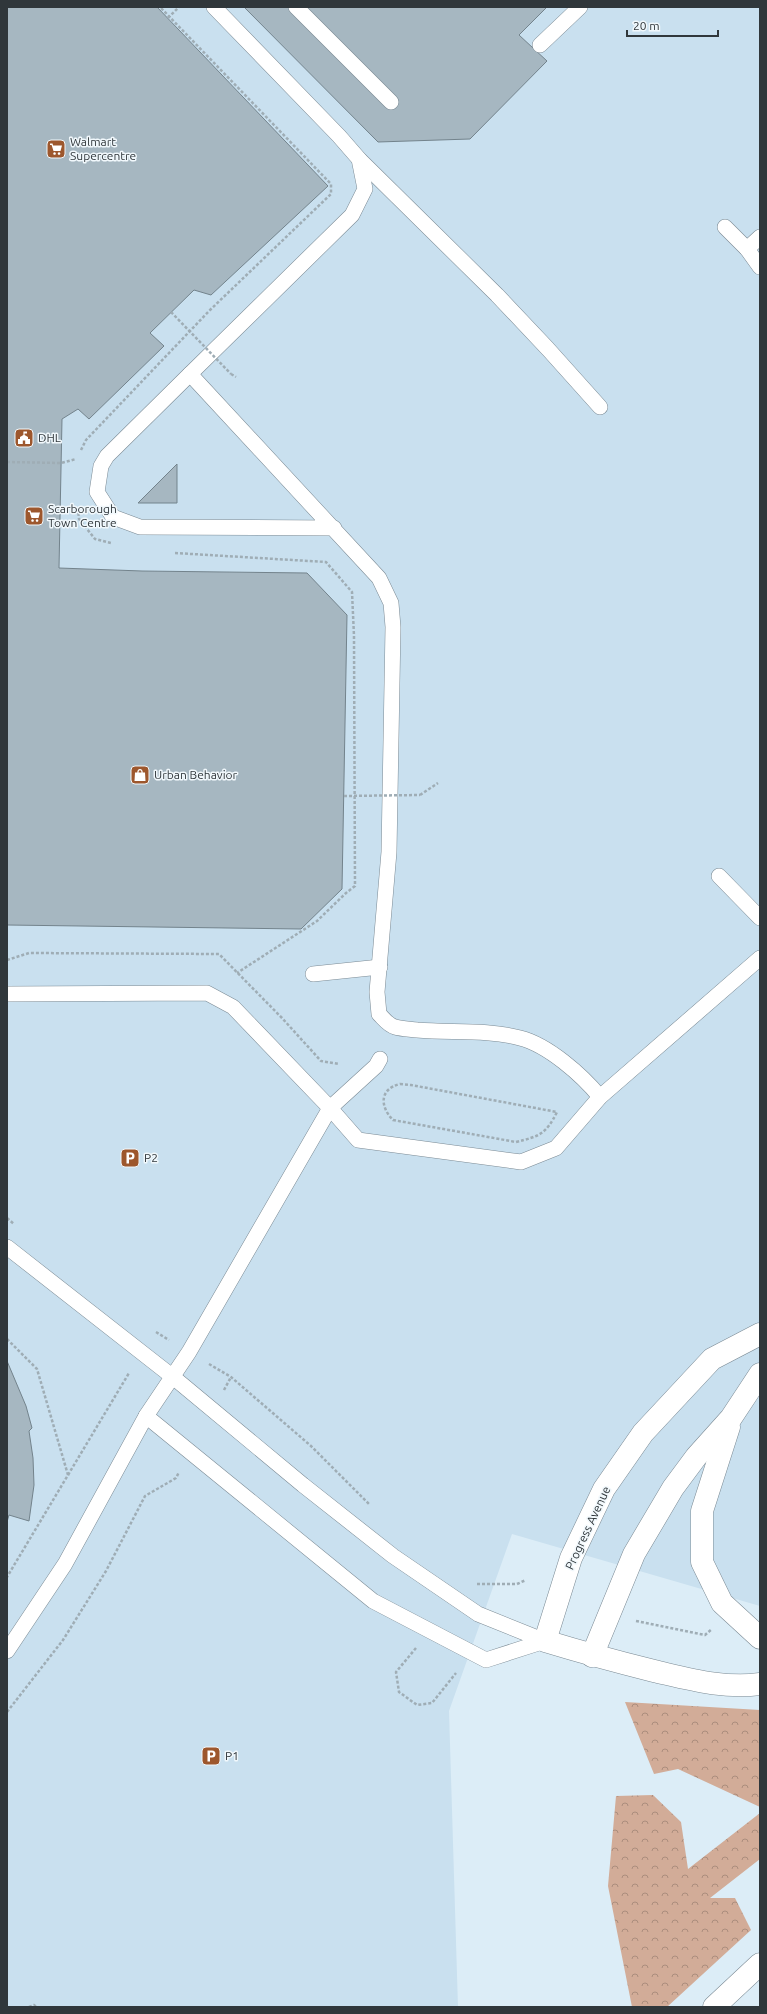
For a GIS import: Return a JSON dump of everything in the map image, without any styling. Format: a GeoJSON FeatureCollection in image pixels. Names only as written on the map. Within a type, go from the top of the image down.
{"type":"FeatureCollection","features":[{"type":"Feature","properties":{"kind":"main road","name":"Progress Avenue"},"geometry":{"type":"LineString","coordinates":[[545,1641],[571,1558],[604,1489],[643,1433],[712,1359],[760,1334]]}},
{"type":"Feature","properties":{"kind":"main road"},"geometry":{"type":"LineString","coordinates":[[592,1656],[634,1554],[673,1488],[696,1457],[731,1418],[760,1374]]}},
{"type":"Feature","properties":{"kind":"main road"},"geometry":{"type":"LineString","coordinates":[[731,1418],[702,1511],[702,1562],[722,1602],[760,1638]]}},
{"type":"Feature","properties":{"kind":"main road"},"geometry":{"type":"LineString","coordinates":[[545,1641],[592,1656],[706,1684],[760,1684]]}},
{"type":"Feature","properties":{"kind":"main road"},"geometry":{"type":"LineString","coordinates":[[714,2007],[760,1964]]}},
{"type":"Feature","properties":{"kind":"lane"},"geometry":{"type":"LineString","coordinates":[[214,7],[340,136],[360,159],[497,296],[548,349],[600,407]]}},
{"type":"Feature","properties":{"kind":"lane"},"geometry":{"type":"LineString","coordinates":[[296,7],[391,102]]}},
{"type":"Feature","properties":{"kind":"lane"},"geometry":{"type":"LineString","coordinates":[[540,45],[580,7]]}},
{"type":"Feature","properties":{"kind":"lane"},"geometry":{"type":"LineString","coordinates":[[334,528],[140,527],[113,517],[97,492],[101,466],[112,450],[352,215],[365,188],[360,159]]}},
{"type":"Feature","properties":{"kind":"lane"},"geometry":{"type":"LineString","coordinates":[[725,227],[747,249],[760,267]]}},
{"type":"Feature","properties":{"kind":"lane"},"geometry":{"type":"LineString","coordinates":[[747,249],[760,237]]}},
{"type":"Feature","properties":{"kind":"lane"},"geometry":{"type":"LineString","coordinates":[[190,374],[334,528],[379,578],[388,594],[393,613],[389,852],[377,992],[379,1014],[390,1024],[396,1027],[434,1032],[485,1032],[521,1038],[554,1054],[587,1081],[600,1098]]}},
{"type":"Feature","properties":{"kind":"lane"},"geometry":{"type":"LineString","coordinates":[[719,876],[760,918]]}},
{"type":"Feature","properties":{"kind":"lane"},"geometry":{"type":"LineString","coordinates":[[7,994],[207,993],[233,1007],[330,1108],[358,1140],[521,1162],[556,1148],[600,1098],[760,958]]}},
{"type":"Feature","properties":{"kind":"lane"},"geometry":{"type":"LineString","coordinates":[[313,974],[380,967]]}},
{"type":"Feature","properties":{"kind":"lane"},"geometry":{"type":"LineString","coordinates":[[7,1651],[65,1564],[146,1416],[173,1378],[189,1352],[330,1108],[376,1066],[380,1060]]}},
{"type":"Feature","properties":{"kind":"lane"},"geometry":{"type":"LineString","coordinates":[[7,1247],[141,1352],[393,1556],[478,1614],[545,1641]]}},
{"type":"Feature","properties":{"kind":"lane"},"geometry":{"type":"LineString","coordinates":[[146,1416],[373,1601],[486,1660],[545,1641]]}},
{"type":"Feature","properties":{"kind":"path"},"geometry":{"type":"LineString","coordinates":[[76,466],[76,459],[86,440],[206,314],[331,194],[331,184],[160,7]]}},
{"type":"Feature","properties":{"kind":"path"},"geometry":{"type":"LineString","coordinates":[[168,18],[179,7]]}},
{"type":"Feature","properties":{"kind":"path"},"geometry":{"type":"LineString","coordinates":[[171,312],[236,377]]}},
{"type":"Feature","properties":{"kind":"path"},"geometry":{"type":"LineString","coordinates":[[7,462],[61,463],[76,459]]}},
{"type":"Feature","properties":{"kind":"path"},"geometry":{"type":"LineString","coordinates":[[78,506],[79,519],[95,539],[117,544]]}},
{"type":"Feature","properties":{"kind":"path"},"geometry":{"type":"LineString","coordinates":[[170,552],[326,562],[352,592],[354,644],[355,886],[317,921],[238,973]]}},
{"type":"Feature","properties":{"kind":"path"},"geometry":{"type":"LineString","coordinates":[[344,796],[420,795],[438,783]]}},
{"type":"Feature","properties":{"kind":"path"},"geometry":{"type":"LineString","coordinates":[[385,1113],[383,1102],[384,1095],[394,1085],[400,1084],[557,1112]]}},
{"type":"Feature","properties":{"kind":"path"},"geometry":{"type":"LineString","coordinates":[[7,1218],[19,1229]]}},
{"type":"Feature","properties":{"kind":"path"},"geometry":{"type":"LineString","coordinates":[[7,1577],[154,1330],[231,1377],[311,1446],[371,1506]]}},
{"type":"Feature","properties":{"kind":"path"},"geometry":{"type":"LineString","coordinates":[[7,1339],[37,1369],[68,1475]]}},
{"type":"Feature","properties":{"kind":"path"},"geometry":{"type":"LineString","coordinates":[[213,1411],[231,1377]]}},
{"type":"Feature","properties":{"kind":"path"},"geometry":{"type":"LineString","coordinates":[[7,1712],[63,1640],[106,1571],[145,1496],[176,1478],[190,1452]]}},
{"type":"Feature","properties":{"kind":"path"},"geometry":{"type":"LineString","coordinates":[[470,1581],[477,1584],[517,1584],[526,1580]]}},
{"type":"Feature","properties":{"kind":"path"},"geometry":{"type":"LineString","coordinates":[[632,1620],[705,1635],[716,1626]]}},
{"type":"Feature","properties":{"kind":"path"},"geometry":{"type":"LineString","coordinates":[[417,1646],[396,1672],[399,1692],[417,1705],[432,1702],[456,1673]]}},
{"type":"Feature","properties":{"kind":"path"},"geometry":{"type":"LineString","coordinates":[[29,2007],[34,2005],[36,2007]]}},
{"type":"Feature","properties":{"kind":"shaded area"},"geometry":{"type":"Polygon","coordinates":[[[7,7],[760,7],[760,1606],[512,1534],[449,1711],[458,2007],[7,2007],[7,7]]]}},
{"type":"Feature","properties":{"kind":"green space"},"geometry":{"type":"Polygon","coordinates":[[[625,1702],[760,1710],[760,1807],[678,1769],[654,1774],[625,1702]]]}},
{"type":"Feature","properties":{"kind":"green space"},"geometry":{"type":"Polygon","coordinates":[[[653,1795],[681,1822],[688,1869],[760,1813],[760,1859],[710,1898],[735,1898],[751,1930],[667,2007],[632,2007],[608,1886],[616,1796],[653,1795]]]}},
{"type":"Feature","properties":{"kind":"building","name":"Scarborough Town Centre"},"geometry":{"type":"Polygon","coordinates":[[[7,7],[157,7],[328,186],[211,295],[194,290],[150,333],[164,346],[89,419],[78,409],[62,419],[59,568],[142,571],[307,573],[347,615],[342,889],[301,929],[7,925],[7,7]]]}},
{"type":"Feature","properties":{"kind":"building"},"geometry":{"type":"Polygon","coordinates":[[[244,7],[547,7],[519,35],[547,61],[470,139],[378,142],[244,7]]]}},
{"type":"Feature","properties":{"kind":"building"},"geometry":{"type":"Polygon","coordinates":[[[177,464],[177,503],[138,503],[177,464]]]}},
{"type":"Feature","properties":{"kind":"building"},"geometry":{"type":"Polygon","coordinates":[[[7,1361],[26,1406],[32,1428],[29,1431],[33,1458],[34,1485],[29,1521],[9,1515],[7,1522],[7,1361]]]}},
{"type":"Feature","properties":{"kind":"place","name":"Walmart Supercentre"},"geometry":{"type":"Point","coordinates":[56,149]}},
{"type":"Feature","properties":{"kind":"place","name":"DHL"},"geometry":{"type":"Point","coordinates":[24,438]}},
{"type":"Feature","properties":{"kind":"place","name":"Scarborough Town Centre"},"geometry":{"type":"Point","coordinates":[34,516]}},
{"type":"Feature","properties":{"kind":"place","name":"Urban Behavior"},"geometry":{"type":"Point","coordinates":[140,775]}},
{"type":"Feature","properties":{"kind":"place","name":"P2"},"geometry":{"type":"Point","coordinates":[130,1158]}},
{"type":"Feature","properties":{"kind":"place","name":"P1"},"geometry":{"type":"Point","coordinates":[211,1756]}}]}
